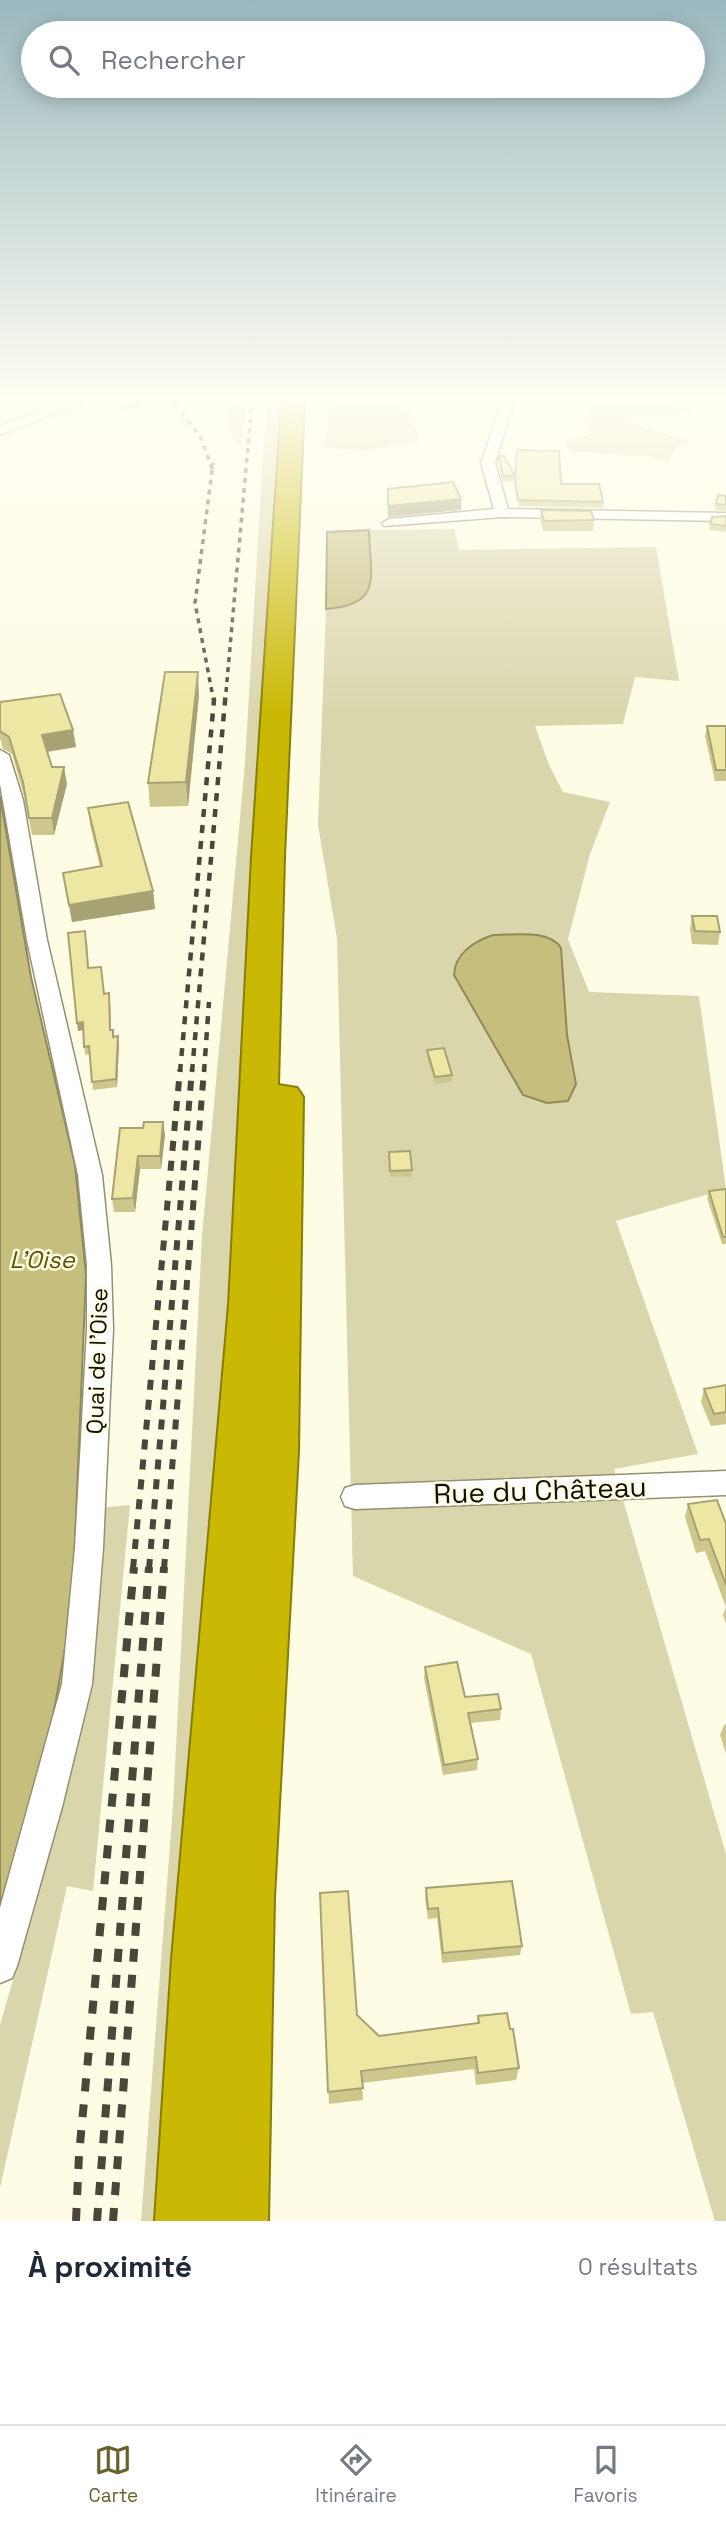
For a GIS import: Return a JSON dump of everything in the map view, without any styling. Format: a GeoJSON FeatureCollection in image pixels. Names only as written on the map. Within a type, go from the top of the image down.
{"type":"FeatureCollection","features":[{"type":"Feature","properties":{"kind":"highway"},"geometry":{"type":"LineString","coordinates":[[187,2221],[201,1959],[251,1305],[266,884],[287,506]]}},
{"type":"Feature","properties":{"kind":"highway"},"geometry":{"type":"LineString","coordinates":[[236,2221],[246,1897],[275,1451],[292,819],[304,506]]}},
{"type":"Feature","properties":{"kind":"street"},"geometry":{"type":"LineString","coordinates":[[500,506],[502,513]]}},
{"type":"Feature","properties":{"kind":"street"},"geometry":{"type":"LineString","coordinates":[[389,523],[502,513],[726,517]]}},
{"type":"Feature","properties":{"kind":"street","name":"Quai de l'Oise"},"geometry":{"type":"LineString","coordinates":[[0,755],[14,800],[35,927],[90,1175],[99,1265],[100,1329],[88,1561],[77,1684],[46,1807],[0,1966]]}},
{"type":"Feature","properties":{"kind":"street","name":"Rue du Château"},"geometry":{"type":"LineString","coordinates":[[355,1497],[726,1483]]}},
{"type":"Feature","properties":{"kind":"shaded area"},"geometry":{"type":"Polygon","coordinates":[[[260,506],[274,506],[265,764],[203,1712],[165,2221],[141,2221],[173,1806],[202,1236],[245,763],[260,506]]]}},
{"type":"Feature","properties":{"kind":"shaded area"},"geometry":{"type":"Polygon","coordinates":[[[454,529],[459,550],[656,547],[679,681],[635,677],[623,724],[535,726],[549,765],[563,792],[610,802],[590,854],[568,939],[589,992],[699,996],[726,1189],[616,1221],[698,1454],[614,1469],[726,1854],[726,2221],[715,2221],[653,2012],[631,2014],[531,1654],[353,1576],[337,939],[318,825],[326,609],[357,601],[365,594],[371,574],[369,530],[454,529]],[[557,943],[454,975],[523,1095],[576,1084],[567,1035],[561,948],[557,943]]]}},
{"type":"Feature","properties":{"kind":"shaded area"},"geometry":{"type":"Polygon","coordinates":[[[130,1505],[93,1891],[67,1886],[0,2188],[0,2025],[42,1880],[12,1874],[67,1637],[75,1510],[130,1505]]]}},
{"type":"Feature","properties":{"kind":"water"},"geometry":{"type":"Polygon","coordinates":[[[369,530],[370,585],[357,601],[326,609],[327,532],[369,530]]]}},
{"type":"Feature","properties":{"kind":"water","name":"L’Oise"},"geometry":{"type":"Polygon","coordinates":[[[0,796],[31,977],[75,1165],[86,1275],[74,1564],[67,1637],[50,1734],[0,1907],[0,796]]]}},
{"type":"Feature","properties":{"kind":"water"},"geometry":{"type":"Polygon","coordinates":[[[493,935],[539,936],[548,938],[561,948],[567,1035],[576,1084],[568,1101],[547,1103],[523,1095],[454,975],[462,954],[479,941],[493,935]]]}},
{"type":"Feature","properties":{"kind":"building"},"geometry":{"type":"Polygon","coordinates":[[[541,510],[591,511],[594,520],[544,521],[541,510]]]}},
{"type":"Feature","properties":{"kind":"building"},"geometry":{"type":"Polygon","coordinates":[[[726,516],[726,526],[710,524],[712,517],[726,516]]]}},
{"type":"Feature","properties":{"kind":"building"},"geometry":{"type":"Polygon","coordinates":[[[165,672],[198,672],[186,782],[148,783],[165,672]]]}},
{"type":"Feature","properties":{"kind":"building"},"geometry":{"type":"Polygon","coordinates":[[[60,694],[73,730],[42,735],[52,767],[64,767],[52,818],[29,818],[23,782],[9,737],[0,731],[0,702],[60,694]]]}},
{"type":"Feature","properties":{"kind":"building"},"geometry":{"type":"Polygon","coordinates":[[[707,726],[726,726],[726,770],[716,770],[707,726]]]}},
{"type":"Feature","properties":{"kind":"building"},"geometry":{"type":"Polygon","coordinates":[[[128,802],[153,891],[69,905],[63,873],[102,866],[88,808],[128,802]]]}},
{"type":"Feature","properties":{"kind":"building"},"geometry":{"type":"Polygon","coordinates":[[[692,916],[717,916],[720,932],[695,931],[692,916]]]}},
{"type":"Feature","properties":{"kind":"building"},"geometry":{"type":"Polygon","coordinates":[[[85,931],[88,968],[101,967],[104,994],[109,993],[110,1030],[113,1030],[113,1037],[118,1036],[116,1079],[92,1082],[89,1046],[84,1047],[83,1022],[77,1023],[68,933],[85,931]]]}},
{"type":"Feature","properties":{"kind":"building"},"geometry":{"type":"Polygon","coordinates":[[[444,1048],[452,1075],[435,1077],[427,1050],[444,1048]]]}},
{"type":"Feature","properties":{"kind":"building"},"geometry":{"type":"Polygon","coordinates":[[[144,1122],[163,1122],[160,1156],[138,1156],[133,1198],[112,1199],[120,1128],[143,1128],[144,1122]]]}},
{"type":"Feature","properties":{"kind":"building"},"geometry":{"type":"Polygon","coordinates":[[[410,1151],[412,1170],[390,1171],[389,1152],[410,1151]]]}},
{"type":"Feature","properties":{"kind":"building"},"geometry":{"type":"Polygon","coordinates":[[[726,1189],[726,1237],[723,1237],[709,1191],[726,1189]]]}},
{"type":"Feature","properties":{"kind":"building"},"geometry":{"type":"Polygon","coordinates":[[[726,1385],[726,1412],[714,1414],[704,1389],[726,1385]]]}},
{"type":"Feature","properties":{"kind":"building"},"geometry":{"type":"Polygon","coordinates":[[[717,1500],[726,1524],[726,1585],[709,1539],[700,1540],[688,1504],[717,1500]]]}},
{"type":"Feature","properties":{"kind":"building"},"geometry":{"type":"Polygon","coordinates":[[[457,1662],[465,1697],[498,1694],[501,1709],[468,1713],[478,1759],[444,1765],[425,1667],[457,1662]]]}},
{"type":"Feature","properties":{"kind":"building"},"geometry":{"type":"Polygon","coordinates":[[[512,1881],[522,1946],[443,1953],[438,1908],[428,1909],[426,1888],[512,1881]]]}},
{"type":"Feature","properties":{"kind":"building"},"geometry":{"type":"Polygon","coordinates":[[[348,1891],[357,2015],[379,2036],[479,2023],[478,2016],[507,2013],[510,2029],[513,2029],[519,2068],[478,2073],[476,2057],[361,2071],[363,2088],[328,2092],[320,1893],[348,1891]]]}},
{"type":"Feature","properties":{"kind":"railway"},"geometry":{"type":"LineString","coordinates":[[208,506],[195,603],[212,692]]}},
{"type":"Feature","properties":{"kind":"railway"},"geometry":{"type":"LineString","coordinates":[[226,692],[243,506]]}},
{"type":"Feature","properties":{"kind":"railway"},"geometry":{"type":"LineString","coordinates":[[180,1072],[214,700],[212,690]]}},
{"type":"Feature","properties":{"kind":"railway"},"geometry":{"type":"LineString","coordinates":[[192,1072],[226,690]]}},
{"type":"Feature","properties":{"kind":"railway"},"geometry":{"type":"LineString","coordinates":[[204,1072],[209,1002]]}},
{"type":"Feature","properties":{"kind":"railway"},"geometry":{"type":"LineString","coordinates":[[133,1569],[180,1070]]}},
{"type":"Feature","properties":{"kind":"railway"},"geometry":{"type":"LineString","coordinates":[[149,1569],[192,1070]]}},
{"type":"Feature","properties":{"kind":"railway"},"geometry":{"type":"LineString","coordinates":[[164,1569],[204,1070]]}},
{"type":"Feature","properties":{"kind":"railway"},"geometry":{"type":"LineString","coordinates":[[76,2221],[79,2155],[134,1567]]}},
{"type":"Feature","properties":{"kind":"railway"},"geometry":{"type":"LineString","coordinates":[[97,2221],[149,1567]]}},
{"type":"Feature","properties":{"kind":"railway"},"geometry":{"type":"LineString","coordinates":[[113,2221],[164,1567]]}}]}
